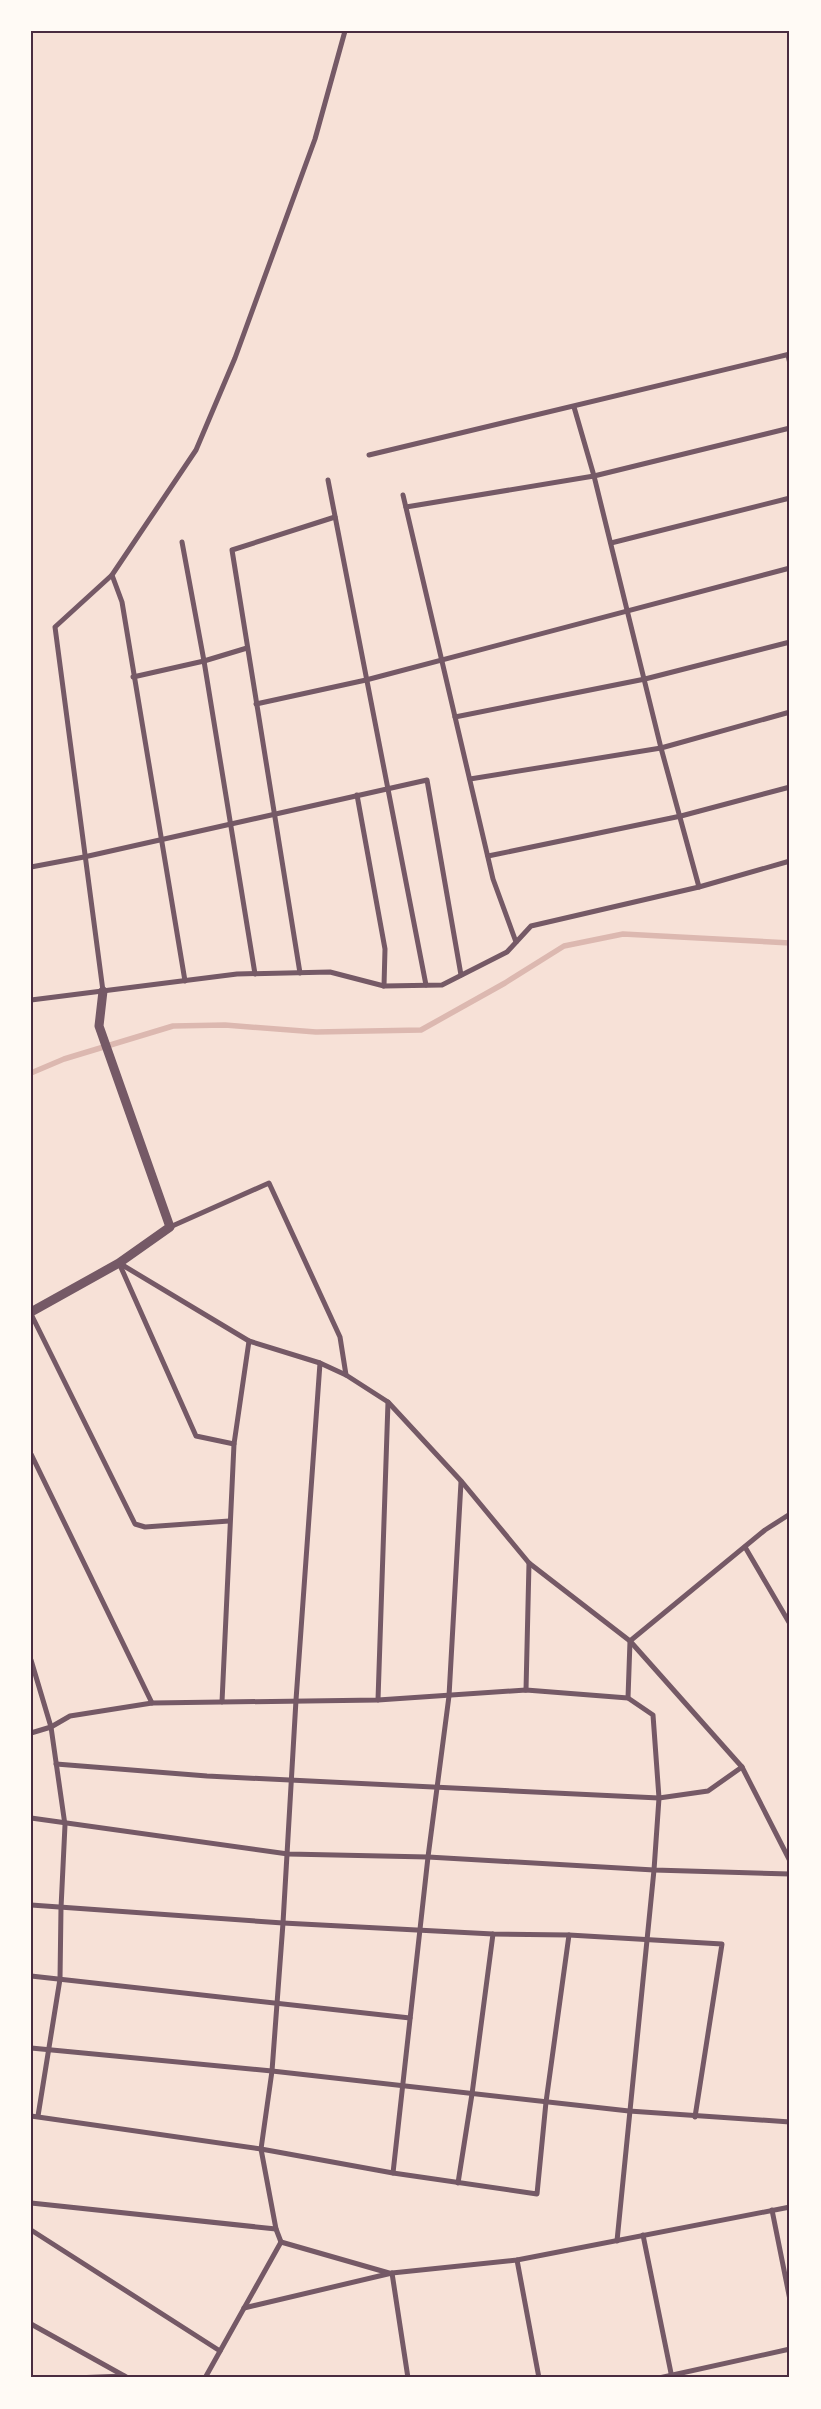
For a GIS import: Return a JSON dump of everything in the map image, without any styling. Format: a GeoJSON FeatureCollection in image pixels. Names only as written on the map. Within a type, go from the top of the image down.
{"type":"FeatureCollection","features":[{"type":"Feature","properties":{"kind":"street"},"geometry":{"type":"LineString","coordinates":[[170,1227],[99,1026],[103,991],[84,857],[56,627],[112,575],[196,450],[235,358],[315,139],[345,31]]}},
{"type":"Feature","properties":{"kind":"street"},"geometry":{"type":"LineString","coordinates":[[369,455],[789,355],[790,364]]}},
{"type":"Feature","properties":{"kind":"street"},"geometry":{"type":"LineString","coordinates":[[574,407],[612,543],[661,748],[699,887]]}},
{"type":"Feature","properties":{"kind":"street"},"geometry":{"type":"LineString","coordinates":[[406,507],[594,476],[790,428]]}},
{"type":"Feature","properties":{"kind":"street"},"geometry":{"type":"LineString","coordinates":[[328,480],[426,986]]}},
{"type":"Feature","properties":{"kind":"street"},"geometry":{"type":"LineString","coordinates":[[403,496],[488,856],[516,942]]}},
{"type":"Feature","properties":{"kind":"street"},"geometry":{"type":"LineString","coordinates":[[612,543],[790,498]]}},
{"type":"Feature","properties":{"kind":"street"},"geometry":{"type":"LineString","coordinates":[[300,973],[232,550],[335,517]]}},
{"type":"Feature","properties":{"kind":"street"},"geometry":{"type":"LineString","coordinates":[[182,542],[204,661],[255,974]]}},
{"type":"Feature","properties":{"kind":"street"},"geometry":{"type":"LineString","coordinates":[[256,704],[366,680],[790,568]]}},
{"type":"Feature","properties":{"kind":"street"},"geometry":{"type":"LineString","coordinates":[[112,575],[122,602],[185,981]]}},
{"type":"Feature","properties":{"kind":"street"},"geometry":{"type":"LineString","coordinates":[[455,717],[645,679],[790,642]]}},
{"type":"Feature","properties":{"kind":"street"},"geometry":{"type":"LineString","coordinates":[[133,677],[204,661],[247,648]]}},
{"type":"Feature","properties":{"kind":"street"},"geometry":{"type":"LineString","coordinates":[[470,779],[661,748],[790,712]]}},
{"type":"Feature","properties":{"kind":"street"},"geometry":{"type":"LineString","coordinates":[[31,866],[84,857],[427,780],[461,976]]}},
{"type":"Feature","properties":{"kind":"street"},"geometry":{"type":"LineString","coordinates":[[488,856],[681,816],[790,787]]}},
{"type":"Feature","properties":{"kind":"street"},"geometry":{"type":"LineString","coordinates":[[357,796],[385,949],[384,986]]}},
{"type":"Feature","properties":{"kind":"street"},"geometry":{"type":"LineString","coordinates":[[31,1000],[255,974],[330,972],[384,986],[442,985],[507,952],[531,926],[699,887],[790,861]]}},
{"type":"Feature","properties":{"kind":"street"},"geometry":{"type":"LineString","coordinates":[[229,1520],[145,1527],[135,1524],[31,1313],[119,1263],[170,1227],[269,1183],[340,1337],[346,1375]]}},
{"type":"Feature","properties":{"kind":"street"},"geometry":{"type":"LineString","coordinates":[[119,1263],[249,1341],[320,1363],[346,1375],[388,1402],[462,1482],[529,1563],[630,1641],[742,1767],[790,1861]]}},
{"type":"Feature","properties":{"kind":"street"},"geometry":{"type":"LineString","coordinates":[[119,1263],[196,1436],[234,1444]]}},
{"type":"Feature","properties":{"kind":"street"},"geometry":{"type":"LineString","coordinates":[[222,1702],[234,1444],[249,1341]]}},
{"type":"Feature","properties":{"kind":"street"},"geometry":{"type":"LineString","coordinates":[[281,2242],[276,2229],[261,2149],[272,2071],[276,2003],[284,1923],[296,1700],[320,1363]]}},
{"type":"Feature","properties":{"kind":"street"},"geometry":{"type":"LineString","coordinates":[[378,1700],[388,1402]]}},
{"type":"Feature","properties":{"kind":"street"},"geometry":{"type":"LineString","coordinates":[[31,1454],[152,1703]]}},
{"type":"Feature","properties":{"kind":"street"},"geometry":{"type":"LineString","coordinates":[[392,2173],[428,1857],[449,1696],[462,1482]]}},
{"type":"Feature","properties":{"kind":"street"},"geometry":{"type":"LineString","coordinates":[[628,1698],[630,1641],[765,1530],[790,1514]]}},
{"type":"Feature","properties":{"kind":"street"},"geometry":{"type":"LineString","coordinates":[[745,1547],[790,1624]]}},
{"type":"Feature","properties":{"kind":"street"},"geometry":{"type":"LineString","coordinates":[[526,1690],[529,1563]]}},
{"type":"Feature","properties":{"kind":"street"},"geometry":{"type":"LineString","coordinates":[[32,1662],[51,1727],[65,1825],[60,1908],[60,1979],[38,2116]]}},
{"type":"Feature","properties":{"kind":"street"},"geometry":{"type":"LineString","coordinates":[[31,1733],[51,1727],[70,1716],[152,1703],[378,1700],[526,1690],[628,1698],[653,1715],[659,1798],[649,1939],[629,2111],[617,2241]]}},
{"type":"Feature","properties":{"kind":"street"},"geometry":{"type":"LineString","coordinates":[[56,1764],[291,1780],[659,1798],[708,1791],[742,1767]]}},
{"type":"Feature","properties":{"kind":"street"},"geometry":{"type":"LineString","coordinates":[[31,1818],[65,1825],[288,1854],[428,1857],[654,1870],[790,1874]]}},
{"type":"Feature","properties":{"kind":"street"},"geometry":{"type":"LineString","coordinates":[[31,1905],[284,1923],[493,1934],[568,1934],[722,1944],[695,2117]]}},
{"type":"Feature","properties":{"kind":"street"},"geometry":{"type":"LineString","coordinates":[[458,2182],[472,2094],[493,1934]]}},
{"type":"Feature","properties":{"kind":"street"},"geometry":{"type":"LineString","coordinates":[[31,2116],[261,2149],[392,2173],[537,2194],[546,2102],[568,1934]]}},
{"type":"Feature","properties":{"kind":"street"},"geometry":{"type":"LineString","coordinates":[[31,1976],[410,2018]]}},
{"type":"Feature","properties":{"kind":"street"},"geometry":{"type":"LineString","coordinates":[[31,2048],[272,2071],[629,2111],[790,2122]]}},
{"type":"Feature","properties":{"kind":"street"},"geometry":{"type":"LineString","coordinates":[[31,2203],[276,2229]]}},
{"type":"Feature","properties":{"kind":"street"},"geometry":{"type":"LineString","coordinates":[[244,2308],[392,2273],[517,2260],[790,2207]]}},
{"type":"Feature","properties":{"kind":"street"},"geometry":{"type":"LineString","coordinates":[[772,2210],[790,2300]]}},
{"type":"Feature","properties":{"kind":"street"},"geometry":{"type":"LineString","coordinates":[[31,2230],[220,2351]]}},
{"type":"Feature","properties":{"kind":"street"},"geometry":{"type":"LineString","coordinates":[[643,2235],[671,2376]]}},
{"type":"Feature","properties":{"kind":"street"},"geometry":{"type":"LineString","coordinates":[[281,2242],[392,2273]]}},
{"type":"Feature","properties":{"kind":"street"},"geometry":{"type":"LineString","coordinates":[[205,2378],[281,2242]]}},
{"type":"Feature","properties":{"kind":"street"},"geometry":{"type":"LineString","coordinates":[[517,2260],[539,2378]]}},
{"type":"Feature","properties":{"kind":"street"},"geometry":{"type":"LineString","coordinates":[[392,2273],[408,2378]]}},
{"type":"Feature","properties":{"kind":"street"},"geometry":{"type":"LineString","coordinates":[[31,2324],[126,2377]]}},
{"type":"Feature","properties":{"kind":"street"},"geometry":{"type":"LineString","coordinates":[[659,2378],[790,2349]]}},
{"type":"Feature","properties":{"kind":"street"},"geometry":{"type":"LineString","coordinates":[[74,2378],[126,2377]]}},
{"type":"Feature","properties":{"kind":"waterway"},"geometry":{"type":"LineString","coordinates":[[31,1073],[64,1059],[173,1026],[225,1025],[316,1032],[421,1030],[505,983],[564,946],[623,934],[790,943]]}}]}
